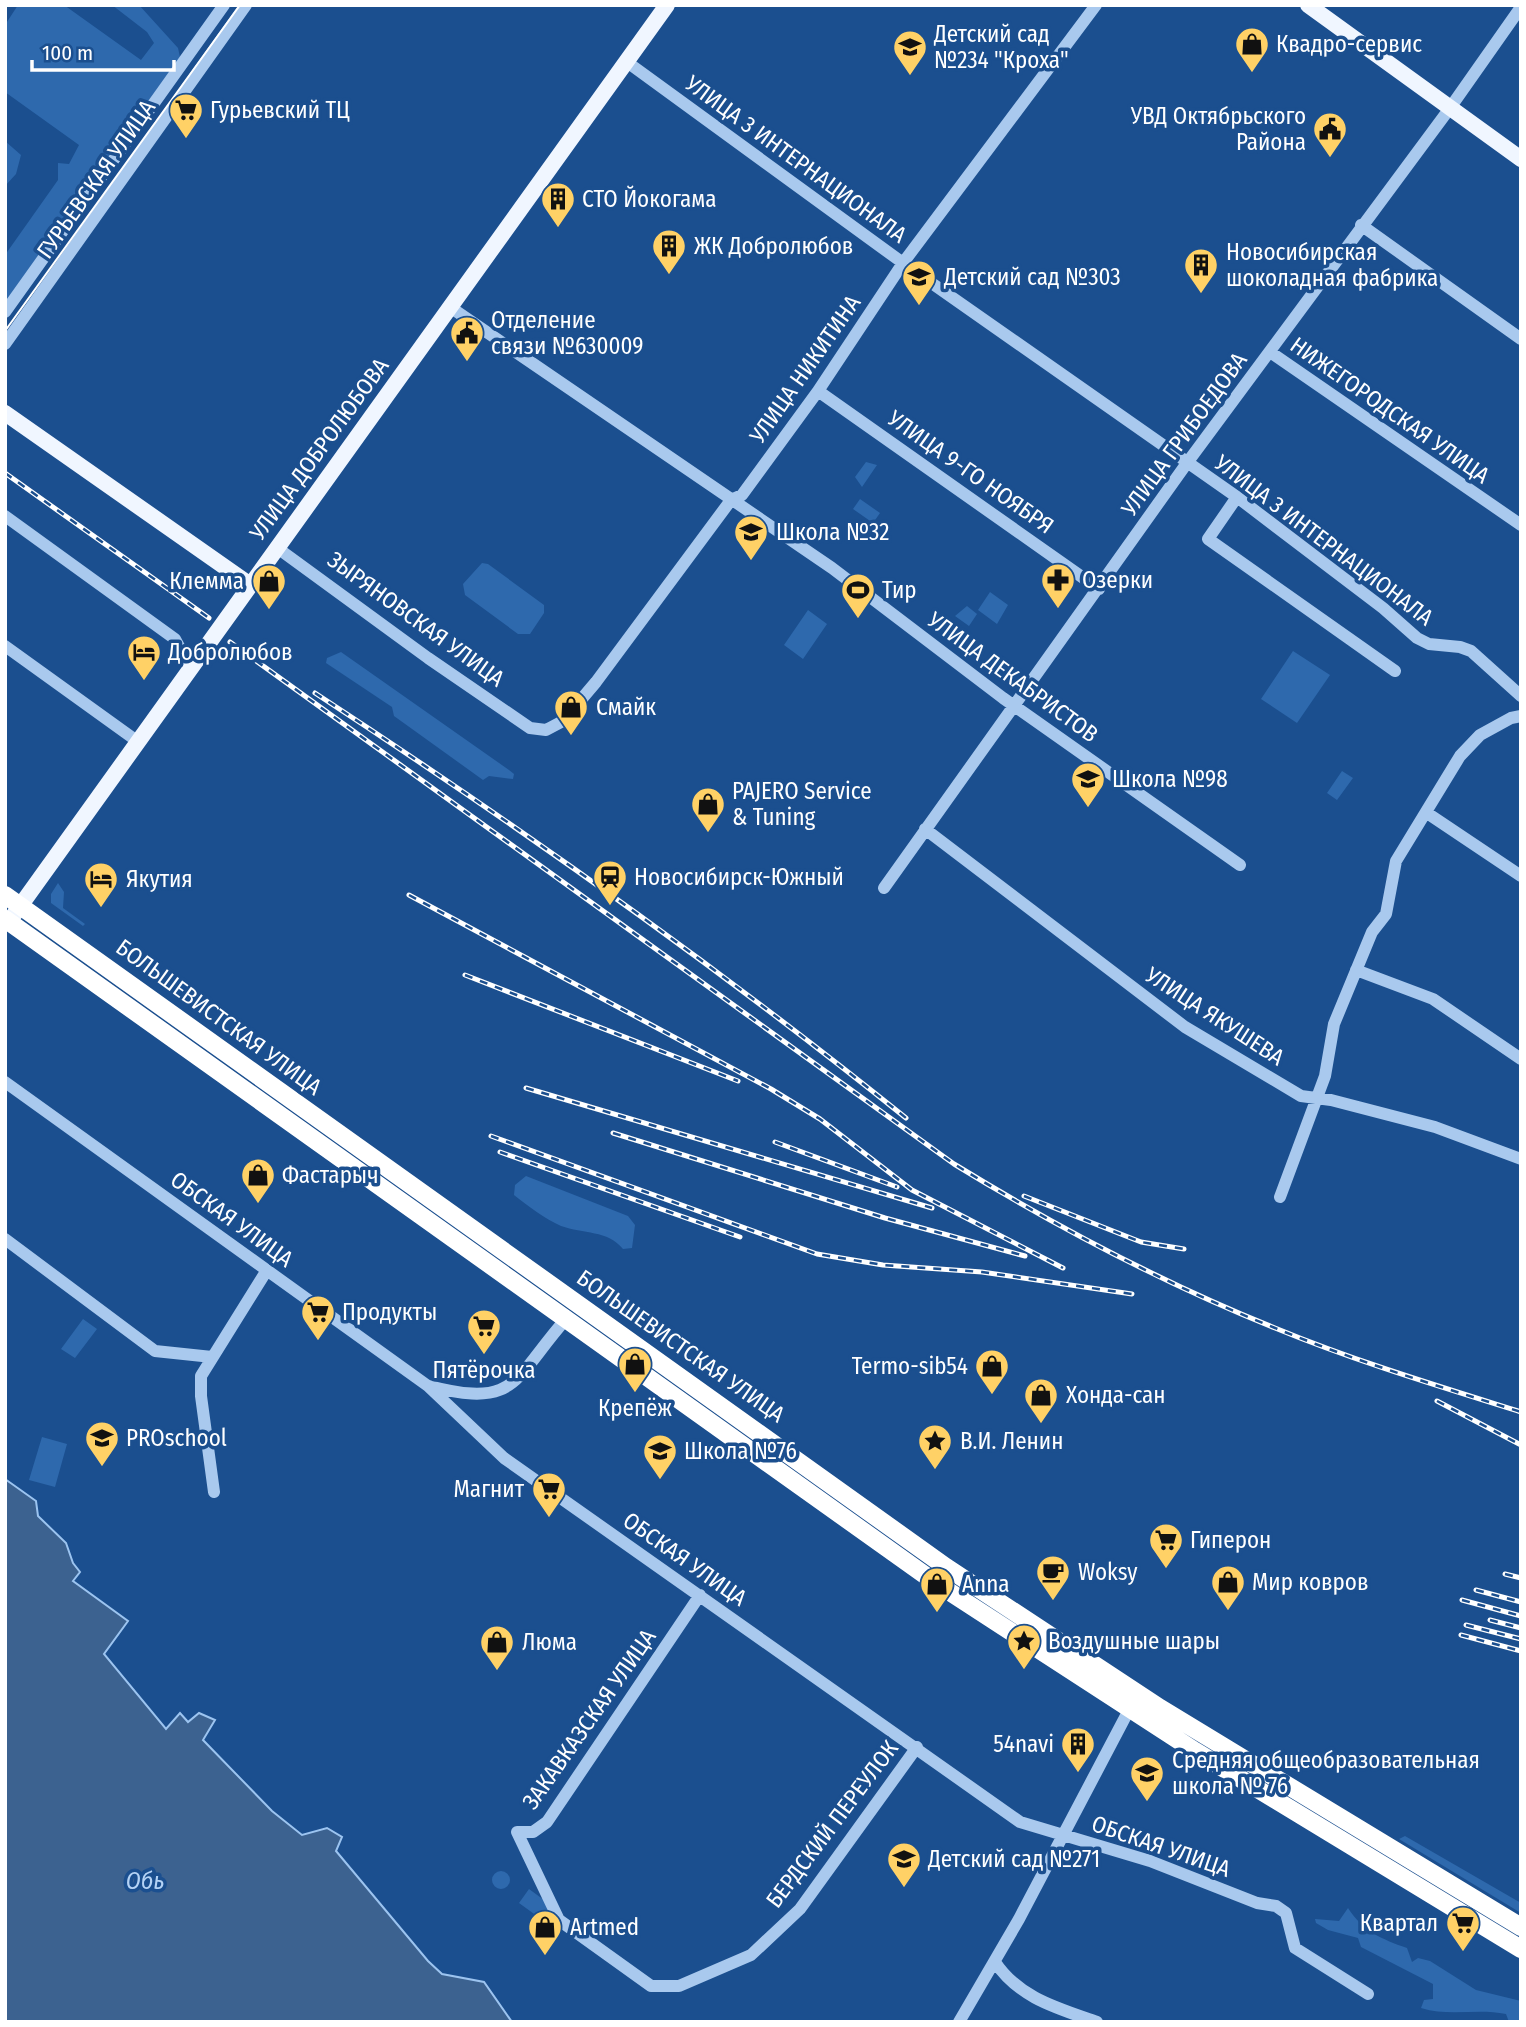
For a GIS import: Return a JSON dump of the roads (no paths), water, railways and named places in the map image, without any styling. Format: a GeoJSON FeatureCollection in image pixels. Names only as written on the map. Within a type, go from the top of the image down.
{"type":"FeatureCollection","features":[{"type":"Feature","properties":{"kind":"highway","name":"БОЛЬШЕВИСТСКАЯ УЛИЦА"},"geometry":{"type":"LineString","coordinates":[[5,895],[957,1574],[1160,1708],[1521,1927]]}},
{"type":"Feature","properties":{"kind":"highway","name":"БОЛЬШЕВИСТСКАЯ УЛИЦА"},"geometry":{"type":"LineString","coordinates":[[7,920],[936,1583],[1130,1708],[1521,1949]]}},
{"type":"Feature","properties":{"kind":"main road","name":"УЛИЦА ДОБРОЛЮБОВА"},"geometry":{"type":"LineString","coordinates":[[7,920],[20,906],[667,5]]}},
{"type":"Feature","properties":{"kind":"main road"},"geometry":{"type":"LineString","coordinates":[[1308,5],[1521,159]]}},
{"type":"Feature","properties":{"kind":"main road"},"geometry":{"type":"LineString","coordinates":[[5,413],[249,584]]}},
{"type":"Feature","properties":{"kind":"street","name":"ГУРЬЕВСКАЯ УЛИЦА"},"geometry":{"type":"LineString","coordinates":[[5,312],[225,5]]}},
{"type":"Feature","properties":{"kind":"street","name":"ГУРЬЕВСКАЯ УЛИЦА"},"geometry":{"type":"LineString","coordinates":[[5,344],[246,5]]}},
{"type":"Feature","properties":{"kind":"street","name":"УЛИЦА НИКИТИНА"},"geometry":{"type":"LineString","coordinates":[[530,728],[546,730],[563,721],[603,673],[731,500],[742,495],[818,391],[903,263],[1096,5]]}},
{"type":"Feature","properties":{"kind":"street","name":"УЛИЦА ГРИБОЕДОВА"},"geometry":{"type":"LineString","coordinates":[[884,888],[1100,589],[1186,463],[1450,108],[1521,7]]}},
{"type":"Feature","properties":{"kind":"street","name":"УЛИЦА 3 ИНТЕРНАЦИОНАЛА"},"geometry":{"type":"LineString","coordinates":[[627,62],[903,263],[1237,497],[1383,608],[1417,638],[1429,644],[1460,647],[1471,651],[1521,696]]}},
{"type":"Feature","properties":{"kind":"street"},"geometry":{"type":"LineString","coordinates":[[1361,226],[1521,339]]}},
{"type":"Feature","properties":{"kind":"street","name":"УЛИЦА ДЕКАБРИСТОВ"},"geometry":{"type":"LineString","coordinates":[[450,307],[832,568],[1015,706],[1240,864]]}},
{"type":"Feature","properties":{"kind":"street","name":"НИЖЕГОРОДСКАЯ УЛИЦА"},"geometry":{"type":"LineString","coordinates":[[1270,352],[1521,525]]}},
{"type":"Feature","properties":{"kind":"street","name":"УЛИЦА 9-ГО НОЯБРЯ"},"geometry":{"type":"LineString","coordinates":[[818,391],[1100,589]]}},
{"type":"Feature","properties":{"kind":"street"},"geometry":{"type":"LineString","coordinates":[[1237,497],[1208,539],[1395,671]]}},
{"type":"Feature","properties":{"kind":"street"},"geometry":{"type":"LineString","coordinates":[[5,516],[175,639],[194,661]]}},
{"type":"Feature","properties":{"kind":"street","name":"ЗЫРЯНОВСКАЯ УЛИЦА"},"geometry":{"type":"LineString","coordinates":[[276,547],[428,658],[530,728]]}},
{"type":"Feature","properties":{"kind":"street"},"geometry":{"type":"LineString","coordinates":[[5,646],[137,741]]}},
{"type":"Feature","properties":{"kind":"street"},"geometry":{"type":"LineString","coordinates":[[1279,1197],[1325,1076],[1335,1024],[1372,932],[1386,914],[1396,861],[1460,756],[1480,735],[1511,718],[1521,716]]}},
{"type":"Feature","properties":{"kind":"street"},"geometry":{"type":"LineString","coordinates":[[1427,813],[1521,876]]}},
{"type":"Feature","properties":{"kind":"street","name":"УЛИЦА ЯКУШЕВА"},"geometry":{"type":"LineString","coordinates":[[925,829],[1185,1027],[1301,1096],[1331,1100],[1435,1126],[1521,1159]]}},
{"type":"Feature","properties":{"kind":"street"},"geometry":{"type":"LineString","coordinates":[[1356,970],[1433,999],[1521,1059]]}},
{"type":"Feature","properties":{"kind":"street","name":"ОБСКАЯ УЛИЦА"},"geometry":{"type":"LineString","coordinates":[[5,1082],[428,1386],[504,1458],[1020,1822],[1150,1861],[1256,1903],[1276,1906],[1286,1913],[1295,1948],[1368,1994]]}},
{"type":"Feature","properties":{"kind":"street"},"geometry":{"type":"LineString","coordinates":[[5,1239],[155,1351],[212,1357]]}},
{"type":"Feature","properties":{"kind":"street"},"geometry":{"type":"LineString","coordinates":[[214,1492],[200,1391],[203,1371],[267,1270]]}},
{"type":"Feature","properties":{"kind":"street"},"geometry":{"type":"LineString","coordinates":[[428,1386],[475,1396],[492,1395],[508,1387],[566,1319]]}},
{"type":"Feature","properties":{"kind":"street","name":"ЗАКАВКАЗСКАЯ УЛИЦА"},"geometry":{"type":"LineString","coordinates":[[700,1595],[547,1822],[533,1832],[517,1832],[555,1913],[594,1947],[651,1986],[666,1988],[726,1968],[751,1955]]}},
{"type":"Feature","properties":{"kind":"street"},"geometry":{"type":"LineString","coordinates":[[958,2022],[995,1962],[1130,1708]]}},
{"type":"Feature","properties":{"kind":"street","name":"БЕРДСКИЙ ПЕРЕУЛОК"},"geometry":{"type":"LineString","coordinates":[[751,1955],[800,1909],[917,1747]]}},
{"type":"Feature","properties":{"kind":"street"},"geometry":{"type":"LineString","coordinates":[[995,1962],[1006,1979],[1035,2000],[1097,2022]]}},
{"type":"Feature","properties":{"kind":"water","name":"Обь"},"geometry":{"type":"Polygon","coordinates":[[[5,1479],[36,1501],[38,1516],[66,1543],[73,1563],[80,1572],[73,1581],[128,1621],[104,1654],[166,1729],[180,1713],[188,1722],[199,1713],[215,1720],[203,1740],[272,1811],[302,1835],[327,1828],[342,1837],[336,1851],[428,1961],[442,1974],[484,1982],[512,2022],[5,2022],[5,1479]]]}},
{"type":"Feature","properties":{"kind":"tram line"},"geometry":{"type":"LineString","coordinates":[[5,331],[240,5]]}},
{"type":"Feature","properties":{"kind":"railway"},"geometry":{"type":"LineString","coordinates":[[5,473],[209,618]]}},
{"type":"Feature","properties":{"kind":"railway"},"geometry":{"type":"LineString","coordinates":[[230,642],[954,1164],[1071,1232],[1233,1311],[1366,1362],[1521,1412]]}},
{"type":"Feature","properties":{"kind":"railway"},"geometry":{"type":"LineString","coordinates":[[315,693],[615,898],[762,1006],[906,1118]]}},
{"type":"Feature","properties":{"kind":"railway"},"geometry":{"type":"LineString","coordinates":[[409,895],[771,1089],[820,1119],[912,1190],[1063,1268]]}},
{"type":"Feature","properties":{"kind":"railway"},"geometry":{"type":"LineString","coordinates":[[465,975],[738,1081]]}},
{"type":"Feature","properties":{"kind":"railway"},"geometry":{"type":"LineString","coordinates":[[526,1088],[932,1208]]}},
{"type":"Feature","properties":{"kind":"railway"},"geometry":{"type":"LineString","coordinates":[[613,1133],[885,1218],[1025,1256]]}},
{"type":"Feature","properties":{"kind":"railway"},"geometry":{"type":"LineString","coordinates":[[491,1136],[817,1254],[883,1265],[982,1272],[1132,1294]]}},
{"type":"Feature","properties":{"kind":"railway"},"geometry":{"type":"LineString","coordinates":[[775,1142],[897,1187]]}},
{"type":"Feature","properties":{"kind":"railway"},"geometry":{"type":"LineString","coordinates":[[500,1152],[740,1237]]}},
{"type":"Feature","properties":{"kind":"railway"},"geometry":{"type":"LineString","coordinates":[[1024,1196],[1141,1242],[1184,1249]]}},
{"type":"Feature","properties":{"kind":"railway"},"geometry":{"type":"LineString","coordinates":[[1437,1401],[1521,1445]]}},
{"type":"Feature","properties":{"kind":"railway"},"geometry":{"type":"LineString","coordinates":[[1505,1574],[1521,1578]]}},
{"type":"Feature","properties":{"kind":"railway"},"geometry":{"type":"LineString","coordinates":[[1476,1590],[1521,1602]]}},
{"type":"Feature","properties":{"kind":"railway"},"geometry":{"type":"LineString","coordinates":[[1462,1600],[1521,1616]]}},
{"type":"Feature","properties":{"kind":"railway"},"geometry":{"type":"LineString","coordinates":[[1490,1620],[1521,1628]]}},
{"type":"Feature","properties":{"kind":"railway"},"geometry":{"type":"LineString","coordinates":[[1466,1625],[1521,1639]]}},
{"type":"Feature","properties":{"kind":"railway"},"geometry":{"type":"LineString","coordinates":[[1461,1635],[1521,1651]]}},
{"type":"Feature","properties":{"kind":"place","name":"Квадро-сервис"},"geometry":{"type":"Point","coordinates":[1252,74]}},
{"type":"Feature","properties":{"kind":"place","name":"Детский сад №234 \"Кроха\""},"geometry":{"type":"Point","coordinates":[910,77]}},
{"type":"Feature","properties":{"kind":"place","name":"Гурьевский ТЦ"},"geometry":{"type":"Point","coordinates":[186,140]}},
{"type":"Feature","properties":{"kind":"place","name":"УВД Октябрьского Района"},"geometry":{"type":"Point","coordinates":[1330,159]}},
{"type":"Feature","properties":{"kind":"place","name":"СТО Йокогама"},"geometry":{"type":"Point","coordinates":[558,229]}},
{"type":"Feature","properties":{"kind":"place","name":"ЖК Добролюбов"},"geometry":{"type":"Point","coordinates":[669,276]}},
{"type":"Feature","properties":{"kind":"place","name":"Новосибирская шоколадная фабрика"},"geometry":{"type":"Point","coordinates":[1201,295]}},
{"type":"Feature","properties":{"kind":"place","name":"Детский сад №303"},"geometry":{"type":"Point","coordinates":[919,307]}},
{"type":"Feature","properties":{"kind":"place","name":"Отделение связи №630009"},"geometry":{"type":"Point","coordinates":[467,363]}},
{"type":"Feature","properties":{"kind":"place","name":"Школа №32"},"geometry":{"type":"Point","coordinates":[751,562]}},
{"type":"Feature","properties":{"kind":"place","name":"Озерки"},"geometry":{"type":"Point","coordinates":[1058,610]}},
{"type":"Feature","properties":{"kind":"place","name":"Клемма"},"geometry":{"type":"Point","coordinates":[269,611]}},
{"type":"Feature","properties":{"kind":"place","name":"Тир"},"geometry":{"type":"Point","coordinates":[858,620]}},
{"type":"Feature","properties":{"kind":"place","name":"Добролюбов"},"geometry":{"type":"Point","coordinates":[144,682]}},
{"type":"Feature","properties":{"kind":"place","name":"Смайк"},"geometry":{"type":"Point","coordinates":[571,737]}},
{"type":"Feature","properties":{"kind":"place","name":"Школа №98"},"geometry":{"type":"Point","coordinates":[1088,809]}},
{"type":"Feature","properties":{"kind":"place","name":"PAJERO Service & Tuning"},"geometry":{"type":"Point","coordinates":[708,834]}},
{"type":"Feature","properties":{"kind":"place","name":"Новосибирск-Южный"},"geometry":{"type":"Point","coordinates":[610,907]}},
{"type":"Feature","properties":{"kind":"place","name":"Якутия"},"geometry":{"type":"Point","coordinates":[101,909]}},
{"type":"Feature","properties":{"kind":"place","name":"Фастарыч"},"geometry":{"type":"Point","coordinates":[258,1205]}},
{"type":"Feature","properties":{"kind":"place","name":"Продукты"},"geometry":{"type":"Point","coordinates":[318,1342]}},
{"type":"Feature","properties":{"kind":"place","name":"Пятёрочка"},"geometry":{"type":"Point","coordinates":[484,1356]}},
{"type":"Feature","properties":{"kind":"place","name":"Крепёж"},"geometry":{"type":"Point","coordinates":[635,1394]}},
{"type":"Feature","properties":{"kind":"place","name":"Termo-sib54"},"geometry":{"type":"Point","coordinates":[992,1396]}},
{"type":"Feature","properties":{"kind":"place","name":"Хонда-сан"},"geometry":{"type":"Point","coordinates":[1041,1425]}},
{"type":"Feature","properties":{"kind":"place","name":"PROschool"},"geometry":{"type":"Point","coordinates":[102,1468]}},
{"type":"Feature","properties":{"kind":"place","name":"В.И. Ленин"},"geometry":{"type":"Point","coordinates":[935,1471]}},
{"type":"Feature","properties":{"kind":"place","name":"Школа №76"},"geometry":{"type":"Point","coordinates":[660,1481]}},
{"type":"Feature","properties":{"kind":"place","name":"Магнит"},"geometry":{"type":"Point","coordinates":[549,1519]}},
{"type":"Feature","properties":{"kind":"place","name":"Гиперон"},"geometry":{"type":"Point","coordinates":[1166,1570]}},
{"type":"Feature","properties":{"kind":"place","name":"Woksy"},"geometry":{"type":"Point","coordinates":[1053,1602]}},
{"type":"Feature","properties":{"kind":"place","name":"Мир ковров"},"geometry":{"type":"Point","coordinates":[1228,1612]}},
{"type":"Feature","properties":{"kind":"place","name":"Anna"},"geometry":{"type":"Point","coordinates":[937,1614]}},
{"type":"Feature","properties":{"kind":"place","name":"Воздушные шары"},"geometry":{"type":"Point","coordinates":[1024,1671]}},
{"type":"Feature","properties":{"kind":"place","name":"Люма"},"geometry":{"type":"Point","coordinates":[497,1672]}},
{"type":"Feature","properties":{"kind":"place","name":"54navi"},"geometry":{"type":"Point","coordinates":[1078,1774]}},
{"type":"Feature","properties":{"kind":"place","name":"Средняя общеобразовательная школа № 76"},"geometry":{"type":"Point","coordinates":[1147,1803]}},
{"type":"Feature","properties":{"kind":"place","name":"Детский сад №271"},"geometry":{"type":"Point","coordinates":[904,1889]}},
{"type":"Feature","properties":{"kind":"place","name":"Квартал"},"geometry":{"type":"Point","coordinates":[1463,1953]}},
{"type":"Feature","properties":{"kind":"place","name":"Artmed"},"geometry":{"type":"Point","coordinates":[545,1957]}}]}
